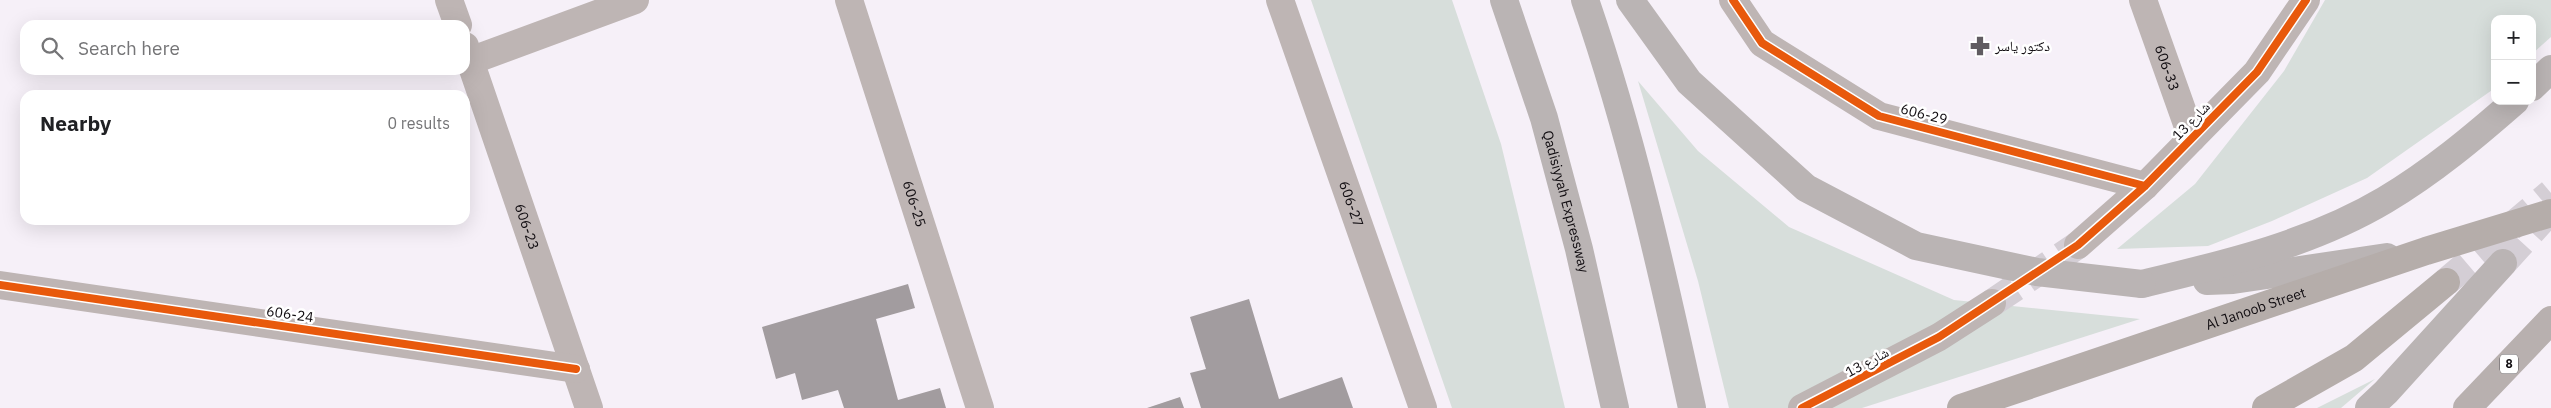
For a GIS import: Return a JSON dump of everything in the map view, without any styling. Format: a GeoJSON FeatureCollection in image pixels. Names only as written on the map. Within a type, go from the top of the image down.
{"type":"FeatureCollection","features":[{"type":"Feature","properties":{"kind":"highway","name":"Qadisiyyah Expressway"},"geometry":{"type":"LineString","coordinates":[[1504,0],[1544,118],[1579,249],[1615,408]]}},
{"type":"Feature","properties":{"kind":"highway"},"geometry":{"type":"LineString","coordinates":[[1585,0],[1610,74],[1650,223],[1692,408]]}},
{"type":"Feature","properties":{"kind":"highway"},"geometry":{"type":"LineString","coordinates":[[1630,0],[1689,82],[1806,188],[1916,246],[2037,272],[2142,284],[2232,280],[2426,251]]}},
{"type":"Feature","properties":{"kind":"highway"},"geometry":{"type":"LineString","coordinates":[[2536,82],[2551,69]]}},
{"type":"Feature","properties":{"kind":"highway"},"geometry":{"type":"LineString","coordinates":[[2142,284],[2224,264],[2313,235],[2385,200],[2466,144],[2510,105]]}},
{"type":"Feature","properties":{"kind":"highway"},"geometry":{"type":"LineString","coordinates":[[2369,408],[2386,392],[2503,263]]}},
{"type":"Feature","properties":{"kind":"highway","name":"8"},"geometry":{"type":"LineString","coordinates":[[2467,408],[2551,320]]}},
{"type":"Feature","properties":{"kind":"main road","name":"Al Janoob Street"},"geometry":{"type":"LineString","coordinates":[[1962,408],[2426,251],[2551,213]]}},
{"type":"Feature","properties":{"kind":"main road"},"geometry":{"type":"LineString","coordinates":[[2266,408],[2354,358],[2446,282]]}},
{"type":"Feature","properties":{"kind":"street"},"geometry":{"type":"LineString","coordinates":[[449,0],[456,20]]}},
{"type":"Feature","properties":{"kind":"street"},"geometry":{"type":"LineString","coordinates":[[470,53],[635,0]]}},
{"type":"Feature","properties":{"kind":"street","name":"606-25"},"geometry":{"type":"LineString","coordinates":[[849,0],[980,408]]}},
{"type":"Feature","properties":{"kind":"street","name":"606-27"},"geometry":{"type":"LineString","coordinates":[[1280,0],[1423,408]]}},
{"type":"Feature","properties":{"kind":"street","name":"606-29"},"geometry":{"type":"LineString","coordinates":[[1733,0],[1762,43],[1879,116],[2145,186]]}},
{"type":"Feature","properties":{"kind":"street","name":"606-33"},"geometry":{"type":"LineString","coordinates":[[2143,0],[2192,138]]}},
{"type":"Feature","properties":{"kind":"street","name":"شارع 13"},"geometry":{"type":"LineString","coordinates":[[2078,245],[2145,186],[2257,72],[2306,0]]}},
{"type":"Feature","properties":{"kind":"street","name":"606-23"},"geometry":{"type":"LineString","coordinates":[[470,60],[589,408]]}},
{"type":"Feature","properties":{"kind":"street","name":"606-24"},"geometry":{"type":"LineString","coordinates":[[0,285],[576,369]]}},
{"type":"Feature","properties":{"kind":"street","name":"شارع 13"},"geometry":{"type":"LineString","coordinates":[[1802,408],[1939,337],[1992,303]]}},
{"type":"Feature","properties":{"kind":"shaded area"},"geometry":{"type":"Polygon","coordinates":[[[1311,0],[1452,0],[1501,144],[1565,408],[1452,408],[1311,0]]]}},
{"type":"Feature","properties":{"kind":"shaded area"},"geometry":{"type":"Polygon","coordinates":[[[2325,0],[2551,0],[2551,37],[2536,50],[2536,15],[2491,15],[2491,91],[2367,178],[2272,221],[2208,246],[2117,249],[2195,184],[2284,71],[2325,0]]]}},
{"type":"Feature","properties":{"kind":"shaded area"},"geometry":{"type":"Polygon","coordinates":[[[1638,81],[1698,151],[1789,227],[1954,300],[2140,319],[1862,408],[1729,408],[1698,281],[1638,81]]]}},
{"type":"Feature","properties":{"kind":"shaded area"},"geometry":{"type":"Polygon","coordinates":[[[2375,379],[2341,408],[2317,408],[2375,379]]]}},
{"type":"Feature","properties":{"kind":"building"},"geometry":{"type":"Polygon","coordinates":[[[908,284],[915,308],[876,319],[898,400],[940,388],[946,408],[844,408],[838,390],[802,400],[795,373],[776,379],[762,327],[908,284]]]}},
{"type":"Feature","properties":{"kind":"building"},"geometry":{"type":"Polygon","coordinates":[[[1249,299],[1279,399],[1342,377],[1353,408],[1201,408],[1190,373],[1206,369],[1190,317],[1249,299]]]}},
{"type":"Feature","properties":{"kind":"building"},"geometry":{"type":"Polygon","coordinates":[[[1180,397],[1184,408],[1147,408],[1180,397]]]}},
{"type":"Feature","properties":{"kind":"tunnel"},"geometry":{"type":"LineString","coordinates":[[2446,282],[2551,193]]}},
{"type":"Feature","properties":{"kind":"tunnel"},"geometry":{"type":"LineString","coordinates":[[2503,263],[2551,210]]}},
{"type":"Feature","properties":{"kind":"tunnel"},"geometry":{"type":"LineString","coordinates":[[1992,303],[2078,245]]}},
{"type":"Feature","properties":{"kind":"cycle path"},"geometry":{"type":"LineString","coordinates":[[1733,0],[1762,43],[1879,116],[2145,186]]}},
{"type":"Feature","properties":{"kind":"cycle path"},"geometry":{"type":"LineString","coordinates":[[1802,408],[1939,337],[2078,245],[2145,186],[2257,72],[2306,0]]}},
{"type":"Feature","properties":{"kind":"cycle path"},"geometry":{"type":"LineString","coordinates":[[0,285],[576,369]]}},
{"type":"Feature","properties":{"kind":"place","name":"دكتور ياسر"},"geometry":{"type":"Point","coordinates":[1980,46]}}]}
